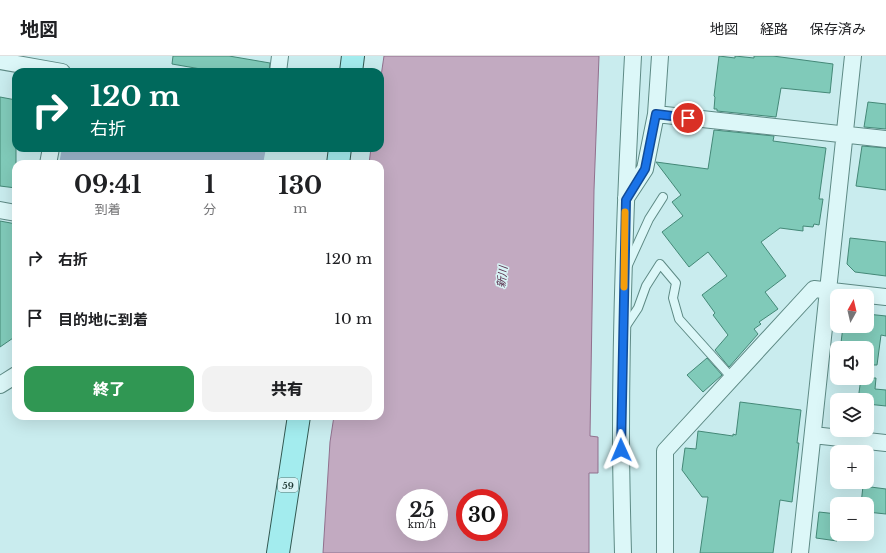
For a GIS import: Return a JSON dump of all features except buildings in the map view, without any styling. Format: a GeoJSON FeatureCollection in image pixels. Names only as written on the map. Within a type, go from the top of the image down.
{"type":"FeatureCollection","features":[{"type":"Feature","properties":{"kind":"main road"},"geometry":{"type":"LineString","coordinates":[[352,68],[353,56]]}},
{"type":"Feature","properties":{"kind":"main road","name":"59"},"geometry":{"type":"LineString","coordinates":[[278,553],[298,420]]}},
{"type":"Feature","properties":{"kind":"street"},"geometry":{"type":"LineString","coordinates":[[278,68],[280,56]]}},
{"type":"Feature","properties":{"kind":"street"},"geometry":{"type":"LineString","coordinates":[[623,553],[621,435],[624,273],[633,56]]}},
{"type":"Feature","properties":{"kind":"street"},"geometry":{"type":"LineString","coordinates":[[626,200],[645,169],[656,114],[660,56]]}},
{"type":"Feature","properties":{"kind":"street"},"geometry":{"type":"LineString","coordinates":[[800,553],[853,56]]}},
{"type":"Feature","properties":{"kind":"street"},"geometry":{"type":"LineString","coordinates":[[0,61],[39,68]]}},
{"type":"Feature","properties":{"kind":"street"},"geometry":{"type":"LineString","coordinates":[[656,114],[886,139]]}},
{"type":"Feature","properties":{"kind":"street"},"geometry":{"type":"LineString","coordinates":[[0,210],[12,212]]}},
{"type":"Feature","properties":{"kind":"street"},"geometry":{"type":"LineString","coordinates":[[665,553],[665,451],[814,289],[886,297]]}},
{"type":"Feature","properties":{"kind":"street"},"geometry":{"type":"LineString","coordinates":[[0,385],[12,377]]}},
{"type":"Feature","properties":{"kind":"street"},"geometry":{"type":"LineString","coordinates":[[813,434],[886,443]]}},
{"type":"Feature","properties":{"kind":"lane"},"geometry":{"type":"LineString","coordinates":[[624,273],[649,219],[662,197]]}},
{"type":"Feature","properties":{"kind":"lane"},"geometry":{"type":"LineString","coordinates":[[623,331],[638,308],[646,286],[660,264],[676,283],[673,298],[679,319],[732,378]]}},
{"type":"Feature","properties":{"kind":"shaded area"},"geometry":{"type":"Polygon","coordinates":[[[61,152],[265,152],[264,160],[60,160],[61,152]]]}},
{"type":"Feature","properties":{"kind":"water","name":"新川"},"geometry":{"type":"Polygon","coordinates":[[[384,56],[599,56],[594,190],[590,436],[598,437],[598,473],[589,473],[589,553],[323,553],[330,442],[333,420],[384,420],[384,160],[370,160],[370,152],[384,152],[384,68],[382,68],[384,56]]]}},
{"type":"Feature","properties":{"kind":"slow traffic"},"geometry":{"type":"LineString","coordinates":[[624,287],[625,212]]}},
{"type":"Feature","properties":{"kind":"route"},"geometry":{"type":"LineString","coordinates":[[621,450],[626,200],[645,169],[656,114],[688,118]]}}]}
